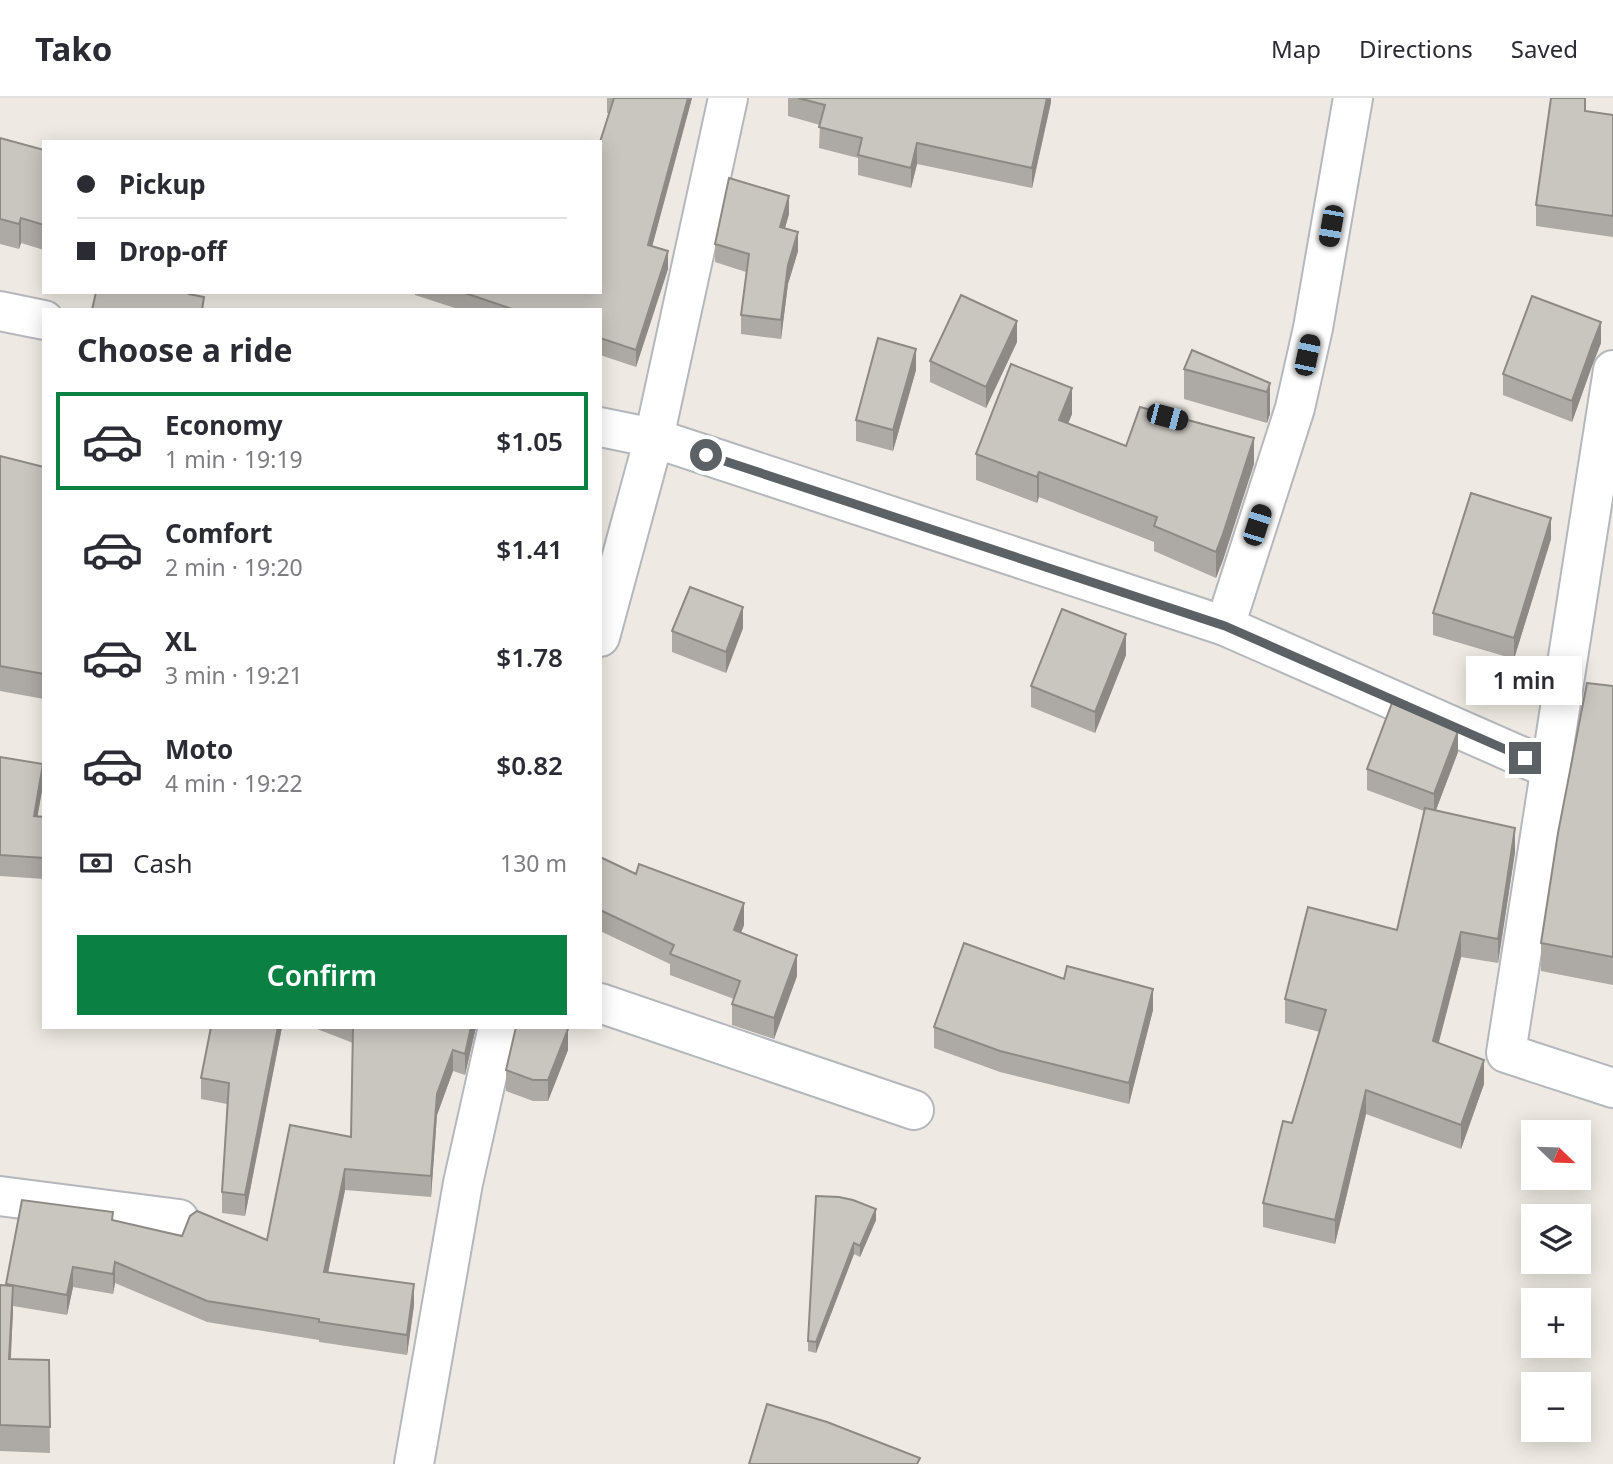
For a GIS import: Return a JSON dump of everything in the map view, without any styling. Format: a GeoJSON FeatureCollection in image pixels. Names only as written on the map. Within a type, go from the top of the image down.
{"type":"FeatureCollection","features":[{"type":"Feature","properties":{"kind":"street"},"geometry":{"type":"LineString","coordinates":[[602,630],[654,438],[728,98]]}},
{"type":"Feature","properties":{"kind":"street"},"geometry":{"type":"LineString","coordinates":[[1225,626],[1295,408],[1313,328],[1353,98]]}},
{"type":"Feature","properties":{"kind":"street"},"geometry":{"type":"LineString","coordinates":[[0,312],[42,320]]}},
{"type":"Feature","properties":{"kind":"street"},"geometry":{"type":"LineString","coordinates":[[1613,370],[1506,1053],[1613,1088]]}},
{"type":"Feature","properties":{"kind":"street"},"geometry":{"type":"LineString","coordinates":[[602,427],[654,438],[1225,626],[1550,769]]}},
{"type":"Feature","properties":{"kind":"street"},"geometry":{"type":"LineString","coordinates":[[1244,438],[1281,449]]}},
{"type":"Feature","properties":{"kind":"street"},"geometry":{"type":"LineString","coordinates":[[602,1004],[914,1110]]}},
{"type":"Feature","properties":{"kind":"street"},"geometry":{"type":"LineString","coordinates":[[414,1464],[463,1183],[498,1029]]}},
{"type":"Feature","properties":{"kind":"street"},"geometry":{"type":"LineString","coordinates":[[0,1196],[179,1219]]}},
{"type":"Feature","properties":{"kind":"building"},"geometry":{"type":"Polygon","coordinates":[[[614,98],[688,98],[648,245],[668,251],[636,350],[602,339],[602,308],[509,308],[468,294],[602,294],[601,140],[614,98]]]}},
{"type":"Feature","properties":{"kind":"building"},"geometry":{"type":"Polygon","coordinates":[[[798,98],[1047,98],[1032,168],[917,143],[911,168],[858,155],[862,138],[819,127],[825,105],[798,98]]]}},
{"type":"Feature","properties":{"kind":"building"},"geometry":{"type":"Polygon","coordinates":[[[1551,98],[1585,98],[1585,111],[1613,115],[1613,216],[1536,205],[1551,98]]]}},
{"type":"Feature","properties":{"kind":"building"},"geometry":{"type":"Polygon","coordinates":[[[0,138],[42,149],[42,224],[21,218],[19,224],[0,219],[0,138]]]}},
{"type":"Feature","properties":{"kind":"building"},"geometry":{"type":"Polygon","coordinates":[[[729,178],[789,196],[780,227],[798,232],[788,265],[781,320],[741,315],[749,254],[715,244],[729,178]]]}},
{"type":"Feature","properties":{"kind":"building"},"geometry":{"type":"Polygon","coordinates":[[[96,294],[189,294],[204,297],[202,308],[92,308],[96,294]]]}},
{"type":"Feature","properties":{"kind":"building"},"geometry":{"type":"Polygon","coordinates":[[[961,295],[1017,321],[986,387],[930,361],[961,295]]]}},
{"type":"Feature","properties":{"kind":"building"},"geometry":{"type":"Polygon","coordinates":[[[1532,296],[1601,322],[1572,401],[1503,374],[1532,296]]]}},
{"type":"Feature","properties":{"kind":"building"},"geometry":{"type":"Polygon","coordinates":[[[878,338],[916,349],[893,430],[856,420],[878,338]]]}},
{"type":"Feature","properties":{"kind":"building"},"geometry":{"type":"Polygon","coordinates":[[[1192,350],[1270,383],[1267,392],[1184,369],[1192,350]]]}},
{"type":"Feature","properties":{"kind":"building"},"geometry":{"type":"Polygon","coordinates":[[[1011,364],[1072,388],[1059,420],[1126,446],[1140,407],[1254,438],[1216,552],[1154,526],[1157,517],[1039,472],[1037,477],[976,454],[1011,364]]]}},
{"type":"Feature","properties":{"kind":"building"},"geometry":{"type":"Polygon","coordinates":[[[0,456],[42,466],[42,674],[0,666],[0,456]]]}},
{"type":"Feature","properties":{"kind":"building"},"geometry":{"type":"Polygon","coordinates":[[[1471,493],[1551,518],[1514,638],[1433,613],[1471,493]]]}},
{"type":"Feature","properties":{"kind":"building"},"geometry":{"type":"Polygon","coordinates":[[[690,587],[743,607],[726,652],[672,631],[690,587]]]}},
{"type":"Feature","properties":{"kind":"building"},"geometry":{"type":"Polygon","coordinates":[[[1062,609],[1126,634],[1095,712],[1031,686],[1062,609]]]}},
{"type":"Feature","properties":{"kind":"building"},"geometry":{"type":"Polygon","coordinates":[[[1587,683],[1613,686],[1613,957],[1541,943],[1558,833],[1587,683]]]}},
{"type":"Feature","properties":{"kind":"building"},"geometry":{"type":"Polygon","coordinates":[[[1392,703],[1458,731],[1434,794],[1367,769],[1392,703]]]}},
{"type":"Feature","properties":{"kind":"building"},"geometry":{"type":"Polygon","coordinates":[[[0,757],[42,764],[34,816],[42,817],[42,858],[0,855],[0,757]]]}},
{"type":"Feature","properties":{"kind":"building"},"geometry":{"type":"Polygon","coordinates":[[[1425,808],[1515,828],[1498,939],[1461,932],[1433,1041],[1484,1060],[1461,1125],[1366,1090],[1335,1220],[1263,1203],[1283,1121],[1292,1123],[1326,1010],[1285,999],[1308,907],[1397,930],[1425,808]]]}},
{"type":"Feature","properties":{"kind":"building"},"geometry":{"type":"Polygon","coordinates":[[[602,858],[636,874],[639,864],[744,903],[734,930],[797,955],[774,1018],[732,1004],[740,981],[670,954],[674,945],[602,911],[602,858]]]}},
{"type":"Feature","properties":{"kind":"building"},"geometry":{"type":"Polygon","coordinates":[[[964,943],[1064,979],[1067,966],[1153,989],[1129,1083],[1000,1051],[934,1027],[964,943]]]}},
{"type":"Feature","properties":{"kind":"building"},"geometry":{"type":"Polygon","coordinates":[[[211,1029],[278,1029],[245,1195],[222,1192],[229,1083],[201,1078],[211,1029]]]}},
{"type":"Feature","properties":{"kind":"building"},"geometry":{"type":"Polygon","coordinates":[[[353,1029],[471,1029],[465,1054],[453,1050],[437,1094],[431,1176],[345,1169],[324,1272],[414,1284],[407,1335],[207,1301],[115,1262],[113,1274],[73,1267],[67,1295],[6,1284],[22,1200],[113,1212],[112,1220],[182,1236],[190,1216],[197,1211],[267,1240],[290,1125],[351,1137],[353,1029]]]}},
{"type":"Feature","properties":{"kind":"building"},"geometry":{"type":"Polygon","coordinates":[[[516,1029],[568,1029],[548,1080],[533,1080],[506,1070],[516,1029]]]}},
{"type":"Feature","properties":{"kind":"building"},"geometry":{"type":"Polygon","coordinates":[[[816,1196],[853,1200],[876,1209],[860,1246],[854,1243],[816,1342],[808,1341],[816,1196]]]}},
{"type":"Feature","properties":{"kind":"building"},"geometry":{"type":"Polygon","coordinates":[[[0,1285],[13,1286],[9,1359],[49,1360],[50,1427],[0,1425],[0,1285]]]}},
{"type":"Feature","properties":{"kind":"building"},"geometry":{"type":"Polygon","coordinates":[[[767,1404],[827,1422],[920,1458],[917,1464],[749,1464],[767,1404]]]}},
{"type":"Feature","properties":{"kind":"route"},"geometry":{"type":"LineString","coordinates":[[706,455],[1225,626],[1525,758]]}}]}
